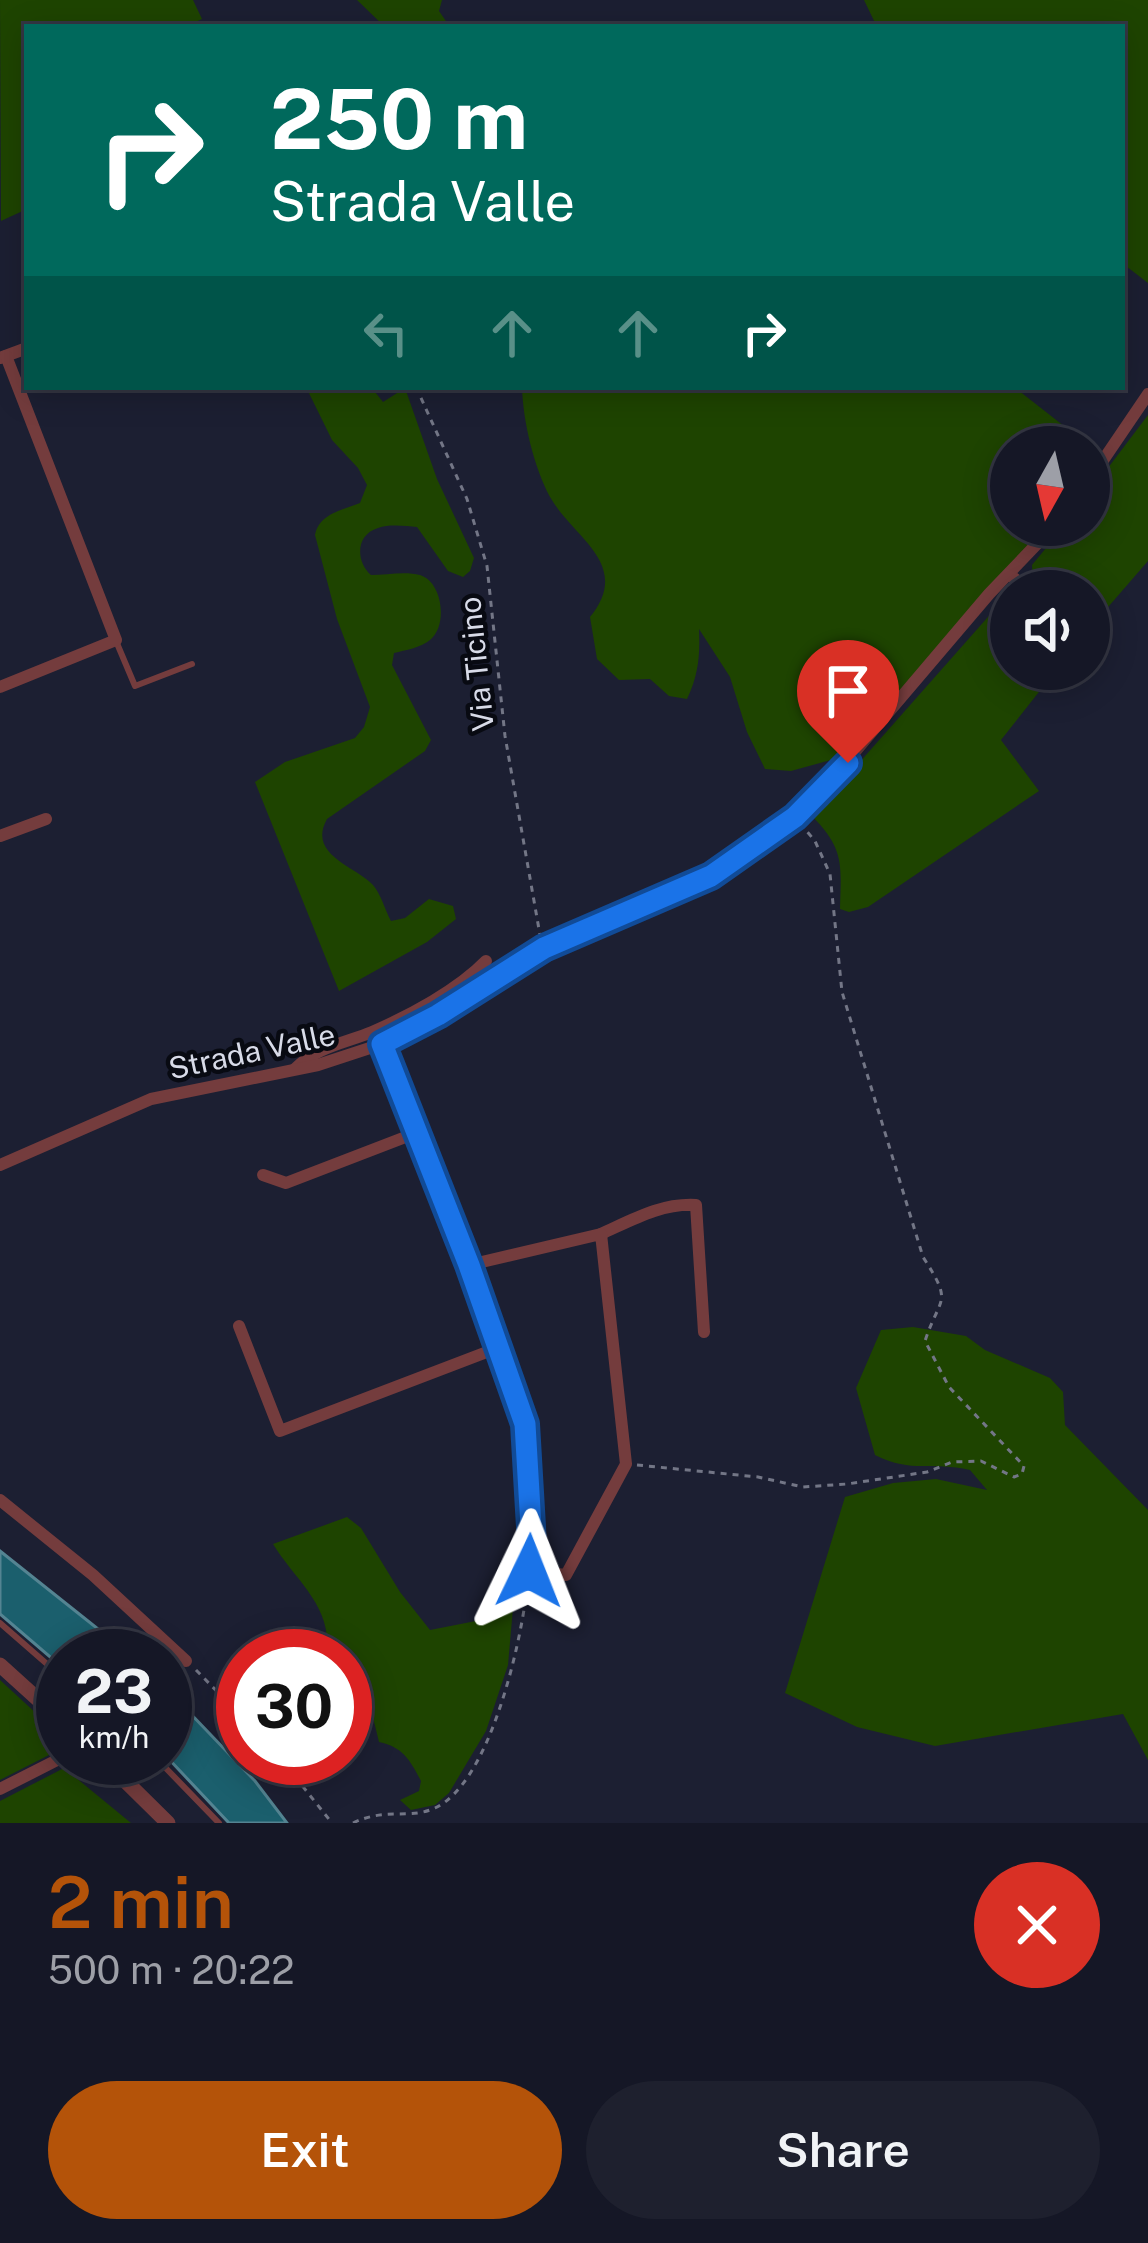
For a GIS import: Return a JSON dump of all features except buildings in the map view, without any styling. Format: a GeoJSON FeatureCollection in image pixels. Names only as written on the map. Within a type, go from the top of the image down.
{"type":"FeatureCollection","features":[{"type":"Feature","properties":{"kind":"street"},"geometry":{"type":"LineString","coordinates":[[0,687],[116,640],[3,357]]}},
{"type":"Feature","properties":{"kind":"street"},"geometry":{"type":"LineString","coordinates":[[1110,450],[1148,394]]}},
{"type":"Feature","properties":{"kind":"street","name":"Strada Valle"},"geometry":{"type":"LineString","coordinates":[[1013,570],[1035,546]]}},
{"type":"Feature","properties":{"kind":"street","name":"Strada Valle"},"geometry":{"type":"LineString","coordinates":[[0,1166],[152,1099],[295,1070],[382,1044],[438,1015],[544,948],[711,876],[795,817],[839,773],[990,596]]}},
{"type":"Feature","properties":{"kind":"street"},"geometry":{"type":"LineString","coordinates":[[0,836],[46,819]]}},
{"type":"Feature","properties":{"kind":"street"},"geometry":{"type":"LineString","coordinates":[[295,1070],[309,1055],[376,1030],[425,1003],[486,961]]}},
{"type":"Feature","properties":{"kind":"street"},"geometry":{"type":"LineString","coordinates":[[382,1044],[500,1347],[525,1424],[532,1544],[528,1576],[566,1575],[626,1464],[601,1234]]}},
{"type":"Feature","properties":{"kind":"street"},"geometry":{"type":"LineString","coordinates":[[262,1175],[286,1183],[416,1132]]}},
{"type":"Feature","properties":{"kind":"street"},"geometry":{"type":"LineString","coordinates":[[469,1265],[601,1234],[657,1209],[696,1205],[704,1332]]}},
{"type":"Feature","properties":{"kind":"street"},"geometry":{"type":"LineString","coordinates":[[239,1325],[280,1431],[500,1347]]}},
{"type":"Feature","properties":{"kind":"street"},"geometry":{"type":"LineString","coordinates":[[0,1500],[152,1629]]}},
{"type":"Feature","properties":{"kind":"street"},"geometry":{"type":"LineString","coordinates":[[0,1665],[36,1698]]}},
{"type":"Feature","properties":{"kind":"street"},"geometry":{"type":"LineString","coordinates":[[0,1789],[36,1771]]}},
{"type":"Feature","properties":{"kind":"street"},"geometry":{"type":"LineString","coordinates":[[129,1785],[168,1823]]}},
{"type":"Feature","properties":{"kind":"lane"},"geometry":{"type":"LineString","coordinates":[[116,640],[135,686],[192,664]]}},
{"type":"Feature","properties":{"kind":"lane"},"geometry":{"type":"LineString","coordinates":[[0,1623],[36,1654]]}},
{"type":"Feature","properties":{"kind":"lane"},"geometry":{"type":"LineString","coordinates":[[182,1785],[219,1823]]}},
{"type":"Feature","properties":{"kind":"path","name":"Via Ticino"},"geometry":{"type":"LineString","coordinates":[[417,390],[467,499],[487,566],[512,785],[534,916],[544,948]]}},
{"type":"Feature","properties":{"kind":"path"},"geometry":{"type":"LineString","coordinates":[[626,1464],[758,1477],[803,1487],[927,1472],[952,1462],[981,1461],[1014,1477],[1022,1474],[1024,1466],[949,1387],[925,1341],[942,1308],[943,1294],[923,1257],[842,992],[830,874],[815,841],[795,817]]}},
{"type":"Feature","properties":{"kind":"path"},"geometry":{"type":"LineString","coordinates":[[353,1823],[376,1812],[428,1811],[450,1798],[494,1729],[519,1646],[528,1576]]}},
{"type":"Feature","properties":{"kind":"path"},"geometry":{"type":"LineString","coordinates":[[192,1666],[216,1691]]}},
{"type":"Feature","properties":{"kind":"path"},"geometry":{"type":"LineString","coordinates":[[302,1785],[332,1823]]}},
{"type":"Feature","properties":{"kind":"green space"},"geometry":{"type":"Polygon","coordinates":[[[0,0],[193,0],[202,19],[191,24],[24,24],[24,210],[1,221],[0,0]]]}},
{"type":"Feature","properties":{"kind":"green space"},"geometry":{"type":"Polygon","coordinates":[[[357,0],[442,0],[439,11],[448,24],[382,24],[357,0]]]}},
{"type":"Feature","properties":{"kind":"green space"},"geometry":{"type":"Polygon","coordinates":[[[864,0],[1148,0],[1148,283],[1125,265],[1125,24],[876,24],[864,0]]]}},
{"type":"Feature","properties":{"kind":"green space"},"geometry":{"type":"Polygon","coordinates":[[[307,390],[373,390],[383,402],[406,390],[437,479],[474,558],[463,577],[448,571],[417,527],[382,527],[370,531],[362,543],[361,556],[371,575],[420,575],[438,595],[441,615],[436,633],[422,645],[394,653],[392,665],[431,740],[425,751],[327,819],[323,842],[336,858],[373,885],[391,921],[405,918],[429,899],[453,906],[456,919],[427,942],[339,991],[255,782],[285,762],[355,738],[370,707],[337,619],[315,535],[326,517],[360,503],[367,485],[332,440],[307,390]]]}},
{"type":"Feature","properties":{"kind":"green space"},"geometry":{"type":"Polygon","coordinates":[[[522,390],[1018,390],[1064,426],[990,426],[990,546],[1029,546],[1008,570],[990,570],[990,591],[849,755],[791,771],[765,769],[747,732],[730,677],[699,629],[698,664],[687,699],[669,696],[650,679],[619,680],[597,659],[590,617],[602,598],[602,567],[550,497],[530,444],[522,390]]]}},
{"type":"Feature","properties":{"kind":"green space"},"geometry":{"type":"Polygon","coordinates":[[[1148,415],[1148,561],[1110,605],[1110,570],[1032,570],[1032,565],[1048,546],[1110,546],[1110,465],[1148,415]]]}},
{"type":"Feature","properties":{"kind":"green space"},"geometry":{"type":"Polygon","coordinates":[[[990,615],[990,690],[1040,690],[1001,740],[1039,791],[868,907],[849,912],[840,909],[836,849],[812,816],[990,615]]]}},
{"type":"Feature","properties":{"kind":"green space"},"geometry":{"type":"Polygon","coordinates":[[[913,1327],[966,1336],[985,1350],[1050,1378],[1063,1392],[1065,1425],[1148,1510],[1148,1760],[1123,1714],[935,1746],[857,1727],[785,1693],[845,1497],[893,1483],[936,1479],[987,1490],[970,1470],[911,1466],[875,1455],[856,1388],[881,1330],[913,1327]]]}},
{"type":"Feature","properties":{"kind":"green space"},"geometry":{"type":"Polygon","coordinates":[[[347,1517],[361,1528],[430,1630],[491,1618],[513,1608],[508,1665],[486,1731],[449,1793],[435,1805],[411,1810],[400,1800],[419,1791],[421,1781],[405,1756],[379,1742],[372,1713],[372,1629],[326,1629],[310,1594],[273,1544],[347,1517]]]}},
{"type":"Feature","properties":{"kind":"green space"},"geometry":{"type":"Polygon","coordinates":[[[0,1680],[36,1713],[36,1762],[0,1780],[0,1680]]]}},
{"type":"Feature","properties":{"kind":"green space"},"geometry":{"type":"Polygon","coordinates":[[[36,1782],[85,1785],[131,1823],[0,1823],[0,1801],[36,1782]]]}},
{"type":"Feature","properties":{"kind":"shaded area"},"geometry":{"type":"Polygon","coordinates":[[[0,1551],[98,1629],[36,1629],[36,1645],[0,1614],[0,1551]]]}},
{"type":"Feature","properties":{"kind":"shaded area"},"geometry":{"type":"Polygon","coordinates":[[[192,1715],[216,1740],[216,1785],[258,1785],[287,1823],[229,1823],[192,1784],[192,1715]]]}},
{"type":"Feature","properties":{"kind":"route"},"geometry":{"type":"LineString","coordinates":[[529,1571],[532,1544],[525,1424],[500,1347],[382,1044],[438,1015],[544,948],[711,876],[795,817],[848,763]]}}]}
